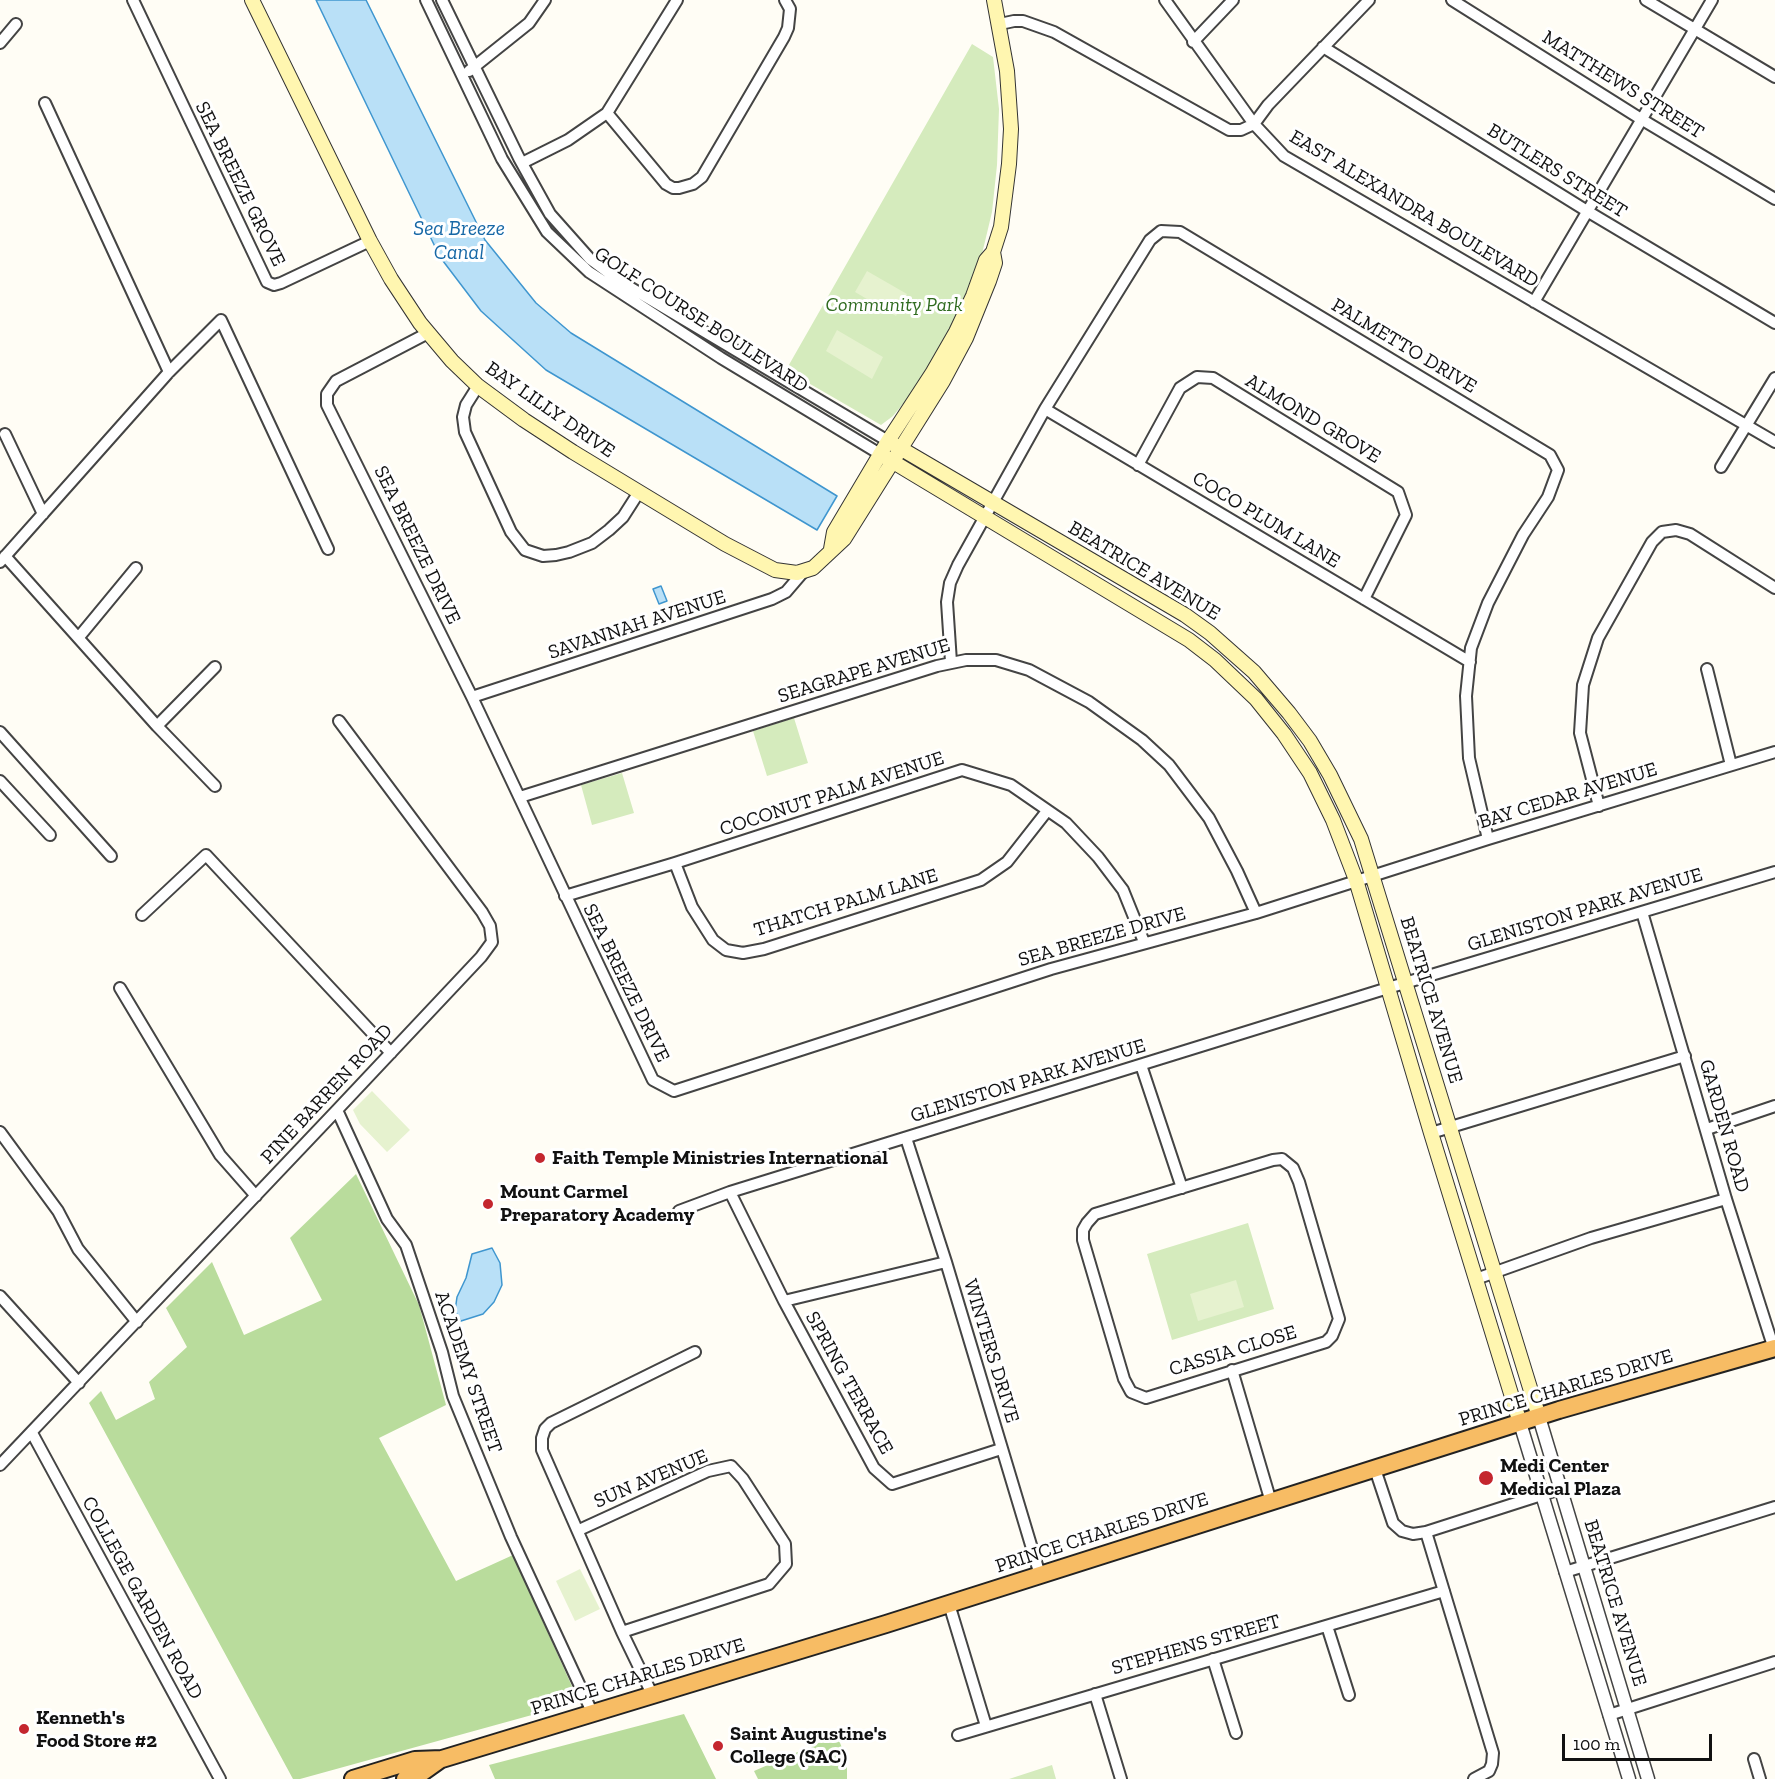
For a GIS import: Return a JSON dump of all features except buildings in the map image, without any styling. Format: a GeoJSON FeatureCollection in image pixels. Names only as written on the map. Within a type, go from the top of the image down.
{"type":"FeatureCollection","features":[{"type":"Feature","properties":{"kind":"highway","name":"PRINCE CHARLES DRIVE"},"geometry":{"type":"LineString","coordinates":[[353,1779],[415,1760],[442,1759],[949,1604],[1539,1417],[1775,1348]]}},
{"type":"Feature","properties":{"kind":"highway","name":"PRINCE CHARLES DRIVE"},"geometry":{"type":"LineString","coordinates":[[405,1779],[420,1774],[442,1759]]}},
{"type":"Feature","properties":{"kind":"main road","name":"BAY LILLY DRIVE"},"geometry":{"type":"LineString","coordinates":[[252,0],[370,241],[391,279],[428,333],[452,361],[478,386],[524,420],[639,492],[760,563],[783,572],[804,571]]}},
{"type":"Feature","properties":{"kind":"main road"},"geometry":{"type":"LineString","coordinates":[[831,549],[834,532],[956,332],[973,296],[986,260],[993,252],[1001,227],[1011,129],[1008,71],[994,0]]}},
{"type":"Feature","properties":{"kind":"main road"},"geometry":{"type":"LineString","coordinates":[[804,571],[822,561],[844,538],[943,381],[966,338],[982,299],[995,263],[993,252]]}},
{"type":"Feature","properties":{"kind":"main road","name":"BEATRICE AVENUE"},"geometry":{"type":"LineString","coordinates":[[888,441],[1185,615],[1210,633],[1254,672],[1310,741],[1330,775],[1361,839],[1539,1417]]}},
{"type":"Feature","properties":{"kind":"main road","name":"BEATRICE AVENUE"},"geometry":{"type":"LineString","coordinates":[[880,454],[1189,640],[1215,660],[1256,699],[1284,734],[1310,773],[1334,820],[1356,880],[1520,1423]]}},
{"type":"Feature","properties":{"kind":"street","name":"SEA BREEZE GROVE"},"geometry":{"type":"LineString","coordinates":[[133,0],[267,282],[274,285],[280,283],[370,241]]}},
{"type":"Feature","properties":{"kind":"street","name":"GOLF COURSE BOULEVARD"},"geometry":{"type":"LineString","coordinates":[[426,0],[502,159],[547,232],[590,272],[721,358],[880,454]]}},
{"type":"Feature","properties":{"kind":"street","name":"GOLF COURSE BOULEVARD"},"geometry":{"type":"LineString","coordinates":[[442,0],[522,163],[550,214],[590,259],[631,288],[888,441]]}},
{"type":"Feature","properties":{"kind":"street"},"geometry":{"type":"LineString","coordinates":[[462,75],[529,23],[545,0]]}},
{"type":"Feature","properties":{"kind":"street"},"geometry":{"type":"LineString","coordinates":[[522,163],[568,140],[607,113],[677,0]]}},
{"type":"Feature","properties":{"kind":"street"},"geometry":{"type":"LineString","coordinates":[[607,113],[666,184],[673,188],[693,184],[702,177],[784,37],[788,28],[790,9],[785,0]]}},
{"type":"Feature","properties":{"kind":"street","name":"EAST ALEXANDRA BOULEVARD"},"geometry":{"type":"LineString","coordinates":[[1165,0],[1254,124],[1284,156],[1775,442]]}},
{"type":"Feature","properties":{"kind":"street"},"geometry":{"type":"LineString","coordinates":[[1193,42],[1233,0]]}},
{"type":"Feature","properties":{"kind":"street"},"geometry":{"type":"LineString","coordinates":[[999,24],[1023,21],[1054,32],[1228,130],[1241,130],[1254,124],[1268,105],[1370,0]]}},
{"type":"Feature","properties":{"kind":"street","name":"MATTHEWS STREET"},"geometry":{"type":"LineString","coordinates":[[1452,0],[1641,119],[1775,199]]}},
{"type":"Feature","properties":{"kind":"street"},"geometry":{"type":"LineString","coordinates":[[1646,0],[1775,77]]}},
{"type":"Feature","properties":{"kind":"street"},"geometry":{"type":"LineString","coordinates":[[1534,302],[1712,0]]}},
{"type":"Feature","properties":{"kind":"street"},"geometry":{"type":"LineString","coordinates":[[0,43],[16,24]]}},
{"type":"Feature","properties":{"kind":"street","name":"BUTLERS STREET"},"geometry":{"type":"LineString","coordinates":[[1323,47],[1587,211],[1775,323]]}},
{"type":"Feature","properties":{"kind":"street"},"geometry":{"type":"LineString","coordinates":[[45,103],[169,372]]}},
{"type":"Feature","properties":{"kind":"street","name":"PALMETTO DRIVE"},"geometry":{"type":"LineString","coordinates":[[951,662],[946,615],[950,583],[958,565],[1045,409],[1150,240],[1161,231],[1180,232],[1550,455],[1558,470],[1548,497],[1523,535],[1488,603],[1471,648],[1466,696],[1469,758],[1488,839]]}},
{"type":"Feature","properties":{"kind":"street"},"geometry":{"type":"LineString","coordinates":[[215,786],[157,726],[79,637],[3,559],[169,372],[221,320],[328,549]]}},
{"type":"Feature","properties":{"kind":"street","name":"SEA BREEZE DRIVE"},"geometry":{"type":"LineString","coordinates":[[428,333],[336,381],[329,390],[327,401],[472,697],[653,1080],[674,1091],[1051,969],[1256,913],[1373,876]]}},
{"type":"Feature","properties":{"kind":"street","name":"ALMOND GROVE"},"geometry":{"type":"LineString","coordinates":[[1138,465],[1180,388],[1197,377],[1213,378],[1398,492],[1406,515],[1364,599]]}},
{"type":"Feature","properties":{"kind":"street"},"geometry":{"type":"LineString","coordinates":[[1721,467],[1775,378]]}},
{"type":"Feature","properties":{"kind":"street"},"geometry":{"type":"LineString","coordinates":[[478,386],[466,405],[465,432],[511,532],[525,550],[543,556],[556,555],[592,543],[616,524],[639,492]]}},
{"type":"Feature","properties":{"kind":"street","name":"COCO PLUM LANE"},"geometry":{"type":"LineString","coordinates":[[1045,409],[1470,662]]}},
{"type":"Feature","properties":{"kind":"street"},"geometry":{"type":"LineString","coordinates":[[5,434],[43,514]]}},
{"type":"Feature","properties":{"kind":"street"},"geometry":{"type":"LineString","coordinates":[[1599,806],[1580,733],[1582,685],[1598,638],[1652,542],[1662,532],[1676,530],[1690,534],[1775,588]]}},
{"type":"Feature","properties":{"kind":"street"},"geometry":{"type":"LineString","coordinates":[[79,637],[136,568]]}},
{"type":"Feature","properties":{"kind":"street","name":"SAVANNAH AVENUE"},"geometry":{"type":"LineString","coordinates":[[472,697],[772,599],[786,592],[804,571]]}},
{"type":"Feature","properties":{"kind":"street","name":"SEAGRAPE AVENUE"},"geometry":{"type":"LineString","coordinates":[[520,797],[951,662],[996,660],[1029,670],[1089,702],[1142,740],[1169,765],[1209,818],[1256,913]]}},
{"type":"Feature","properties":{"kind":"street"},"geometry":{"type":"LineString","coordinates":[[157,726],[215,667]]}},
{"type":"Feature","properties":{"kind":"street"},"geometry":{"type":"LineString","coordinates":[[1707,669],[1731,765]]}},
{"type":"Feature","properties":{"kind":"street","name":"PINE BARREN ROAD"},"geometry":{"type":"LineString","coordinates":[[0,1466],[391,1053],[481,957],[492,942],[490,926],[482,912],[339,721]]}},
{"type":"Feature","properties":{"kind":"street"},"geometry":{"type":"LineString","coordinates":[[0,732],[111,856]]}},
{"type":"Feature","properties":{"kind":"street","name":"BAY CEDAR AVENUE"},"geometry":{"type":"LineString","coordinates":[[1373,876],[1775,752]]}},
{"type":"Feature","properties":{"kind":"street","name":"COCONUT PALM AVENUE"},"geometry":{"type":"LineString","coordinates":[[565,896],[675,863],[962,770],[1011,785],[1066,823],[1098,857],[1123,890],[1144,942]]}},
{"type":"Feature","properties":{"kind":"street"},"geometry":{"type":"LineString","coordinates":[[0,781],[50,835]]}},
{"type":"Feature","properties":{"kind":"street","name":"THATCH PALM LANE"},"geometry":{"type":"LineString","coordinates":[[675,863],[692,907],[713,940],[726,950],[743,953],[764,950],[981,880],[1007,862],[1047,810]]}},
{"type":"Feature","properties":{"kind":"street"},"geometry":{"type":"LineString","coordinates":[[142,915],[206,855],[391,1053]]}},
{"type":"Feature","properties":{"kind":"street","name":"GLENISTON PARK AVENUE"},"geometry":{"type":"LineString","coordinates":[[680,1211],[730,1192],[1388,988],[1775,872]]}},
{"type":"Feature","properties":{"kind":"street","name":"GARDEN ROAD"},"geometry":{"type":"LineString","coordinates":[[1642,912],[1726,1199],[1775,1348]]}},
{"type":"Feature","properties":{"kind":"street"},"geometry":{"type":"LineString","coordinates":[[120,988],[220,1155],[256,1196]]}},
{"type":"Feature","properties":{"kind":"street"},"geometry":{"type":"LineString","coordinates":[[1431,1133],[1685,1056]]}},
{"type":"Feature","properties":{"kind":"street"},"geometry":{"type":"LineString","coordinates":[[1141,1065],[1182,1188]]}},
{"type":"Feature","properties":{"kind":"street"},"geometry":{"type":"LineString","coordinates":[[1707,1129],[1775,1106]]}},
{"type":"Feature","properties":{"kind":"street","name":"ACADEMY STREET"},"geometry":{"type":"LineString","coordinates":[[337,1110],[387,1219],[406,1245],[442,1352],[453,1396],[511,1537],[592,1713]]}},
{"type":"Feature","properties":{"kind":"street"},"geometry":{"type":"LineString","coordinates":[[0,1132],[58,1211],[78,1249],[137,1322]]}},
{"type":"Feature","properties":{"kind":"street","name":"WINTERS DRIVE"},"geometry":{"type":"LineString","coordinates":[[906,1138],[946,1262],[1040,1575]]}},
{"type":"Feature","properties":{"kind":"street","name":"CASSIA CLOSE"},"geometry":{"type":"LineString","coordinates":[[1282,1159],[1288,1162],[1299,1182],[1339,1319],[1337,1329],[1326,1342],[1146,1398],[1131,1392],[1124,1379],[1083,1240],[1083,1230],[1095,1214],[1182,1188],[1273,1160],[1282,1159]]}},
{"type":"Feature","properties":{"kind":"street","name":"SPRING TERRACE"},"geometry":{"type":"LineString","coordinates":[[730,1192],[784,1301],[874,1468],[892,1484],[1001,1449]]}},
{"type":"Feature","properties":{"kind":"street"},"geometry":{"type":"LineString","coordinates":[[1476,1279],[1591,1238],[1726,1199]]}},
{"type":"Feature","properties":{"kind":"street"},"geometry":{"type":"LineString","coordinates":[[784,1301],[946,1262]]}},
{"type":"Feature","properties":{"kind":"street"},"geometry":{"type":"LineString","coordinates":[[0,1296],[79,1383]]}},
{"type":"Feature","properties":{"kind":"street"},"geometry":{"type":"LineString","coordinates":[[652,1694],[622,1632],[542,1450],[545,1429],[551,1423],[695,1352]]}},
{"type":"Feature","properties":{"kind":"street"},"geometry":{"type":"LineString","coordinates":[[1232,1371],[1271,1502]]}},
{"type":"Feature","properties":{"kind":"street","name":"BEATRICE AVENUE"},"geometry":{"type":"LineString","coordinates":[[1539,1417],[1648,1779]]}},
{"type":"Feature","properties":{"kind":"street","name":"BEATRICE AVENUE"},"geometry":{"type":"LineString","coordinates":[[1520,1423],[1629,1779]]}},
{"type":"Feature","properties":{"kind":"street","name":"COLLEGE GARDEN ROAD"},"geometry":{"type":"LineString","coordinates":[[32,1433],[220,1779]]}},
{"type":"Feature","properties":{"kind":"street","name":"SUN AVENUE"},"geometry":{"type":"LineString","coordinates":[[579,1530],[708,1471],[731,1466],[785,1544],[786,1564],[769,1584],[622,1632]]}},
{"type":"Feature","properties":{"kind":"street"},"geometry":{"type":"LineString","coordinates":[[1375,1469],[1393,1522],[1407,1533],[1426,1532],[1560,1489]]}},
{"type":"Feature","properties":{"kind":"street"},"geometry":{"type":"LineString","coordinates":[[1565,1572],[1775,1507]]}},
{"type":"Feature","properties":{"kind":"street"},"geometry":{"type":"LineString","coordinates":[[1426,1532],[1493,1753],[1489,1771],[1474,1779]]}},
{"type":"Feature","properties":{"kind":"street","name":"STEPHENS STREET"},"geometry":{"type":"LineString","coordinates":[[958,1735],[1444,1591]]}},
{"type":"Feature","properties":{"kind":"street"},"geometry":{"type":"LineString","coordinates":[[949,1604],[986,1726]]}},
{"type":"Feature","properties":{"kind":"street"},"geometry":{"type":"LineString","coordinates":[[1327,1626],[1349,1695]]}},
{"type":"Feature","properties":{"kind":"street"},"geometry":{"type":"LineString","coordinates":[[1213,1659],[1236,1732]]}},
{"type":"Feature","properties":{"kind":"street"},"geometry":{"type":"LineString","coordinates":[[1609,1715],[1775,1662]]}},
{"type":"Feature","properties":{"kind":"street"},"geometry":{"type":"LineString","coordinates":[[1095,1694],[1121,1779]]}},
{"type":"Feature","properties":{"kind":"street"},"geometry":{"type":"LineString","coordinates":[[1754,1759],[1760,1779]]}},
{"type":"Feature","properties":{"kind":"green space","name":"Community Park"},"geometry":{"type":"Polygon","coordinates":[[[972,44],[993,57],[999,109],[997,165],[992,212],[982,254],[966,299],[948,335],[907,399],[893,416],[881,425],[786,370],[972,44]]]}},
{"type":"Feature","properties":{"kind":"green space"},"geometry":{"type":"Polygon","coordinates":[[[867,271],[907,294],[896,316],[855,292],[867,271]]]}},
{"type":"Feature","properties":{"kind":"green space"},"geometry":{"type":"Polygon","coordinates":[[[837,330],[883,357],[872,379],[826,351],[837,330]]]}},
{"type":"Feature","properties":{"kind":"green space"},"geometry":{"type":"Polygon","coordinates":[[[794,718],[808,763],[767,776],[753,731],[794,718]]]}},
{"type":"Feature","properties":{"kind":"green space"},"geometry":{"type":"Polygon","coordinates":[[[622,773],[634,813],[592,825],[581,785],[622,773]]]}},
{"type":"Feature","properties":{"kind":"green space"},"geometry":{"type":"Polygon","coordinates":[[[372,1091],[410,1130],[387,1152],[360,1124],[353,1110],[372,1091]]]}},
{"type":"Feature","properties":{"kind":"green space"},"geometry":{"type":"Polygon","coordinates":[[[356,1174],[419,1305],[446,1405],[379,1438],[456,1581],[513,1555],[579,1702],[300,1779],[293,1779],[89,1403],[101,1391],[116,1420],[155,1399],[149,1382],[187,1347],[166,1308],[212,1262],[244,1335],[322,1300],[290,1238],[356,1174]]]}},
{"type":"Feature","properties":{"kind":"green space"},"geometry":{"type":"Polygon","coordinates":[[[1248,1223],[1274,1309],[1172,1340],[1147,1254],[1248,1223]]]}},
{"type":"Feature","properties":{"kind":"green space"},"geometry":{"type":"Polygon","coordinates":[[[1236,1280],[1244,1307],[1198,1321],[1190,1294],[1236,1280]]]}},
{"type":"Feature","properties":{"kind":"green space"},"geometry":{"type":"Polygon","coordinates":[[[580,1569],[600,1609],[575,1621],[556,1581],[580,1569]]]}},
{"type":"Feature","properties":{"kind":"green space"},"geometry":{"type":"Polygon","coordinates":[[[684,1714],[716,1779],[495,1779],[489,1765],[684,1714]]]}},
{"type":"Feature","properties":{"kind":"green space"},"geometry":{"type":"Polygon","coordinates":[[[837,1735],[847,1761],[847,1779],[758,1779],[754,1771],[837,1735]]]}},
{"type":"Feature","properties":{"kind":"green space"},"geometry":{"type":"Polygon","coordinates":[[[1052,1765],[1056,1779],[1009,1779],[1052,1765]]]}},
{"type":"Feature","properties":{"kind":"water","name":"Sea Breeze Canal"},"geometry":{"type":"Polygon","coordinates":[[[316,0],[366,0],[485,240],[536,303],[571,333],[837,496],[817,530],[546,370],[481,311],[440,257],[316,0]]]}},
{"type":"Feature","properties":{"kind":"water"},"geometry":{"type":"Polygon","coordinates":[[[661,586],[667,601],[659,604],[653,589],[661,586]]]}},
{"type":"Feature","properties":{"kind":"water"},"geometry":{"type":"Polygon","coordinates":[[[492,1248],[500,1263],[502,1285],[494,1302],[483,1314],[461,1321],[455,1311],[457,1297],[466,1278],[472,1254],[492,1248]]]}},
{"type":"Feature","properties":{"kind":"place","name":"Faith Temple Ministries International"},"geometry":{"type":"Point","coordinates":[540,1158]}},
{"type":"Feature","properties":{"kind":"place","name":"Mount Carmel Preparatory Academy"},"geometry":{"type":"Point","coordinates":[488,1204]}},
{"type":"Feature","properties":{"kind":"place","name":"Medi Center Medical Plaza"},"geometry":{"type":"Point","coordinates":[1486,1478]}},
{"type":"Feature","properties":{"kind":"place","name":"Kenneth's Food Store #2"},"geometry":{"type":"Point","coordinates":[24,1729]}},
{"type":"Feature","properties":{"kind":"place","name":"Saint Augustine's College (SAC)"},"geometry":{"type":"Point","coordinates":[718,1746]}}]}
